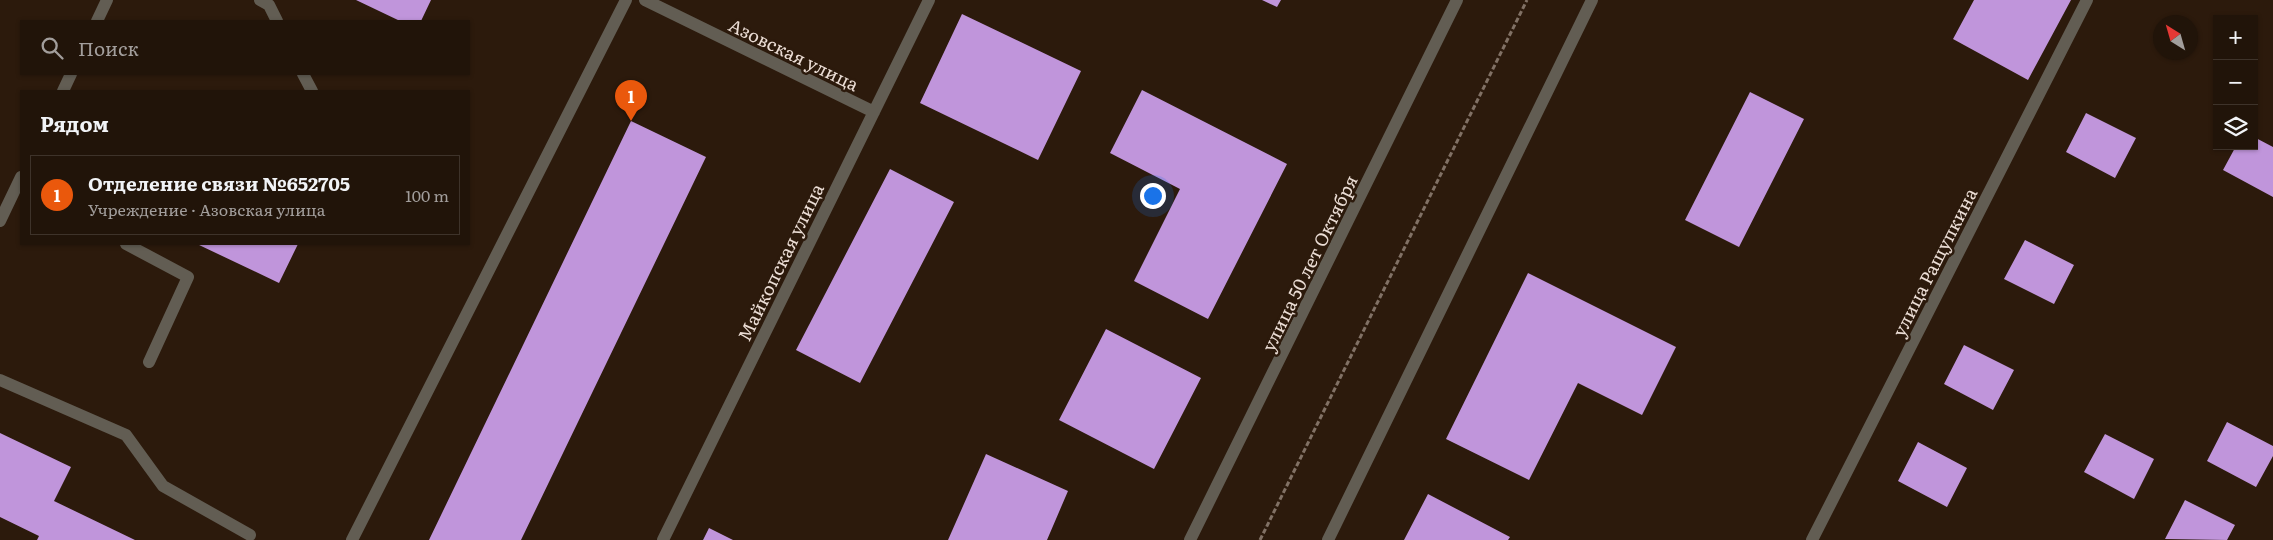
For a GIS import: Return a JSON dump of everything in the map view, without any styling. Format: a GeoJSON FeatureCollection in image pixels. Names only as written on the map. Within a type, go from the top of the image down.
{"type":"FeatureCollection","features":[{"type":"Feature","properties":{"kind":"street"},"geometry":{"type":"LineString","coordinates":[[97,20],[107,0]]}},
{"type":"Feature","properties":{"kind":"street"},"geometry":{"type":"LineString","coordinates":[[260,0],[269,5],[276,20]]}},
{"type":"Feature","properties":{"kind":"street"},"geometry":{"type":"LineString","coordinates":[[352,540],[626,0]]}},
{"type":"Feature","properties":{"kind":"street","name":"Азовская улица"},"geometry":{"type":"LineString","coordinates":[[645,0],[874,112]]}},
{"type":"Feature","properties":{"kind":"street","name":"Майкопская улица"},"geometry":{"type":"LineString","coordinates":[[663,540],[929,0]]}},
{"type":"Feature","properties":{"kind":"street","name":"улица 50 лет Октября"},"geometry":{"type":"LineString","coordinates":[[1190,540],[1458,0]]}},
{"type":"Feature","properties":{"kind":"street"},"geometry":{"type":"LineString","coordinates":[[1328,540],[1592,0]]}},
{"type":"Feature","properties":{"kind":"street","name":"улица Ращупкина"},"geometry":{"type":"LineString","coordinates":[[1812,540],[2087,0]]}},
{"type":"Feature","properties":{"kind":"street"},"geometry":{"type":"LineString","coordinates":[[63,90],[71,75]]}},
{"type":"Feature","properties":{"kind":"street"},"geometry":{"type":"LineString","coordinates":[[304,75],[311,90]]}},
{"type":"Feature","properties":{"kind":"street"},"geometry":{"type":"LineString","coordinates":[[0,221],[20,183]]}},
{"type":"Feature","properties":{"kind":"street"},"geometry":{"type":"LineString","coordinates":[[128,245],[188,277],[149,362]]}},
{"type":"Feature","properties":{"kind":"street"},"geometry":{"type":"LineString","coordinates":[[0,380],[126,435],[163,486],[250,535]]}},
{"type":"Feature","properties":{"kind":"path"},"geometry":{"type":"LineString","coordinates":[[1260,540],[1527,0]]}},
{"type":"Feature","properties":{"kind":"building"},"geometry":{"type":"Polygon","coordinates":[[[356,0],[431,0],[421,20],[398,20],[356,0]]]}},
{"type":"Feature","properties":{"kind":"building"},"geometry":{"type":"Polygon","coordinates":[[[1262,0],[1281,0],[1277,7],[1262,0]]]}},
{"type":"Feature","properties":{"kind":"building"},"geometry":{"type":"Polygon","coordinates":[[[1974,0],[2071,0],[2028,80],[1953,39],[1974,0]]]}},
{"type":"Feature","properties":{"kind":"building"},"geometry":{"type":"Polygon","coordinates":[[[962,14],[1081,71],[1038,160],[920,103],[962,14]]]}},
{"type":"Feature","properties":{"kind":"building"},"geometry":{"type":"Polygon","coordinates":[[[1142,90],[1287,164],[1208,319],[1134,281],[1180,189],[1110,153],[1142,90]]]}},
{"type":"Feature","properties":{"kind":"building"},"geometry":{"type":"Polygon","coordinates":[[[1750,92],[1804,119],[1739,247],[1685,220],[1750,92]]]}},
{"type":"Feature","properties":{"kind":"building"},"geometry":{"type":"Polygon","coordinates":[[[2086,113],[2136,138],[2115,178],[2066,152],[2086,113]]]}},
{"type":"Feature","properties":{"kind":"building"},"geometry":{"type":"Polygon","coordinates":[[[631,121],[706,157],[521,540],[429,540],[631,121]]]}},
{"type":"Feature","properties":{"kind":"building"},"geometry":{"type":"Polygon","coordinates":[[[2258,139],[2273,147],[2273,197],[2223,170],[2234,150],[2258,150],[2258,139]]]}},
{"type":"Feature","properties":{"kind":"building"},"geometry":{"type":"Polygon","coordinates":[[[890,169],[954,202],[860,383],[796,350],[890,169]]]}},
{"type":"Feature","properties":{"kind":"building"},"geometry":{"type":"Polygon","coordinates":[[[2025,240],[2074,265],[2054,304],[2004,279],[2025,240]]]}},
{"type":"Feature","properties":{"kind":"building"},"geometry":{"type":"Polygon","coordinates":[[[199,245],[298,245],[279,283],[199,245]]]}},
{"type":"Feature","properties":{"kind":"building"},"geometry":{"type":"Polygon","coordinates":[[[1528,273],[1676,347],[1642,415],[1578,383],[1529,480],[1446,439],[1528,273]]]}},
{"type":"Feature","properties":{"kind":"building"},"geometry":{"type":"Polygon","coordinates":[[[1106,329],[1201,378],[1154,469],[1059,420],[1106,329]]]}},
{"type":"Feature","properties":{"kind":"building"},"geometry":{"type":"Polygon","coordinates":[[[1964,345],[2014,370],[1993,410],[1944,384],[1964,345]]]}},
{"type":"Feature","properties":{"kind":"building"},"geometry":{"type":"Polygon","coordinates":[[[2227,422],[2273,446],[2273,456],[2256,487],[2207,461],[2227,422]]]}},
{"type":"Feature","properties":{"kind":"building"},"geometry":{"type":"Polygon","coordinates":[[[0,433],[71,467],[54,501],[135,540],[37,540],[39,536],[0,517],[0,433]]]}},
{"type":"Feature","properties":{"kind":"building"},"geometry":{"type":"Polygon","coordinates":[[[2105,434],[2154,459],[2134,499],[2084,472],[2105,434]]]}},
{"type":"Feature","properties":{"kind":"building"},"geometry":{"type":"Polygon","coordinates":[[[1918,442],[1967,468],[1947,507],[1898,481],[1918,442]]]}},
{"type":"Feature","properties":{"kind":"building"},"geometry":{"type":"Polygon","coordinates":[[[986,454],[1068,491],[1047,540],[948,540],[986,454]]]}},
{"type":"Feature","properties":{"kind":"building"},"geometry":{"type":"Polygon","coordinates":[[[1428,494],[1510,537],[1508,540],[1404,540],[1428,494]]]}},
{"type":"Feature","properties":{"kind":"building"},"geometry":{"type":"Polygon","coordinates":[[[2185,500],[2235,525],[2227,540],[2165,539],[2185,500]]]}},
{"type":"Feature","properties":{"kind":"building"},"geometry":{"type":"Polygon","coordinates":[[[709,528],[733,540],[703,540],[709,528]]]}},
{"type":"Feature","properties":{"kind":"place","name":"Отделение связи №652705"},"geometry":{"type":"Point","coordinates":[631,121]}}]}
